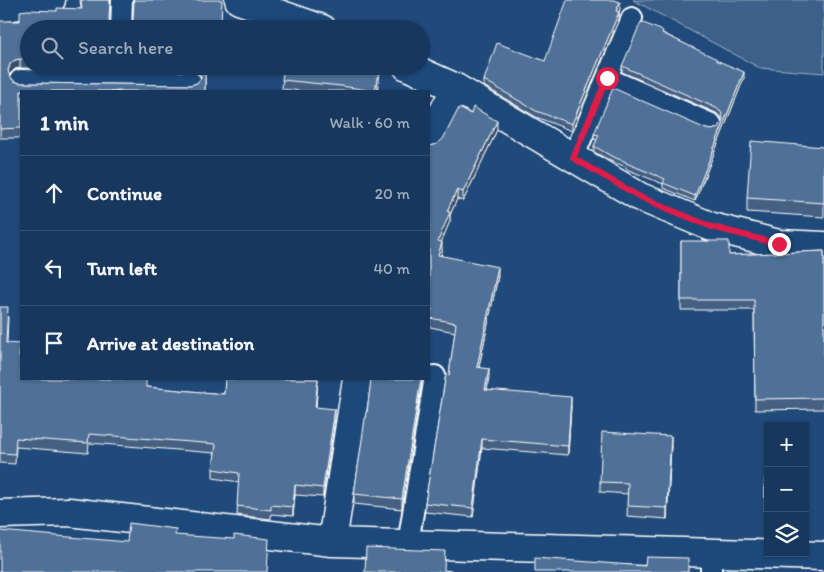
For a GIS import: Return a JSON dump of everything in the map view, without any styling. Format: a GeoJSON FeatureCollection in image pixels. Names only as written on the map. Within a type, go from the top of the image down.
{"type":"FeatureCollection","features":[{"type":"Feature","properties":{"kind":"street"},"geometry":{"type":"LineString","coordinates":[[0,8],[51,0]]}},
{"type":"Feature","properties":{"kind":"street"},"geometry":{"type":"LineString","coordinates":[[239,0],[296,20]]}},
{"type":"Feature","properties":{"kind":"street"},"geometry":{"type":"LineString","coordinates":[[427,75],[456,88],[640,197],[712,227],[779,244],[824,246]]}},
{"type":"Feature","properties":{"kind":"street"},"geometry":{"type":"LineString","coordinates":[[430,138],[456,88]]}},
{"type":"Feature","properties":{"kind":"street"},"geometry":{"type":"LineString","coordinates":[[332,542],[357,380]]}},
{"type":"Feature","properties":{"kind":"street"},"geometry":{"type":"LineString","coordinates":[[0,514],[68,512],[332,542],[408,544],[711,563],[824,556]]}},
{"type":"Feature","properties":{"kind":"lane"},"geometry":{"type":"LineString","coordinates":[[121,20],[122,0]]}},
{"type":"Feature","properties":{"kind":"lane"},"geometry":{"type":"LineString","coordinates":[[573,158],[632,18]]}},
{"type":"Feature","properties":{"kind":"lane"},"geometry":{"type":"LineString","coordinates":[[20,80],[103,75]]}},
{"type":"Feature","properties":{"kind":"lane"},"geometry":{"type":"LineString","coordinates":[[129,75],[191,82]]}},
{"type":"Feature","properties":{"kind":"lane"},"geometry":{"type":"LineString","coordinates":[[607,78],[711,124]]}},
{"type":"Feature","properties":{"kind":"lane"},"geometry":{"type":"LineString","coordinates":[[408,544],[435,376]]}},
{"type":"Feature","properties":{"kind":"shaded area"},"geometry":{"type":"Polygon","coordinates":[[[633,0],[824,0],[824,73],[760,68],[633,0]]]}},
{"type":"Feature","properties":{"kind":"building"},"geometry":{"type":"Polygon","coordinates":[[[81,0],[110,0],[109,20],[20,20],[20,11],[57,11],[57,8],[82,9],[81,0]]]}},
{"type":"Feature","properties":{"kind":"building"},"geometry":{"type":"Polygon","coordinates":[[[134,0],[222,0],[221,20],[133,20],[134,0]]]}},
{"type":"Feature","properties":{"kind":"building"},"geometry":{"type":"Polygon","coordinates":[[[567,0],[614,0],[620,2],[616,11],[619,12],[572,124],[536,111],[484,80],[497,43],[545,61],[567,0]]]}},
{"type":"Feature","properties":{"kind":"building"},"geometry":{"type":"Polygon","coordinates":[[[0,21],[20,21],[20,59],[10,64],[8,71],[14,81],[20,83],[191,85],[197,83],[202,75],[205,75],[205,90],[20,90],[20,128],[0,129],[0,21]]]}},
{"type":"Feature","properties":{"kind":"building"},"geometry":{"type":"Polygon","coordinates":[[[641,22],[663,31],[662,33],[744,72],[695,196],[663,183],[665,179],[626,163],[594,146],[599,135],[594,134],[613,88],[706,129],[718,128],[722,123],[721,112],[716,108],[622,66],[641,22]]]}},
{"type":"Feature","properties":{"kind":"building"},"geometry":{"type":"Polygon","coordinates":[[[283,75],[378,75],[375,90],[282,80],[283,75]]]}},
{"type":"Feature","properties":{"kind":"building"},"geometry":{"type":"Polygon","coordinates":[[[473,107],[497,121],[463,192],[457,190],[447,211],[450,212],[438,241],[442,242],[438,255],[498,267],[477,367],[489,369],[485,390],[571,397],[568,446],[482,439],[473,508],[425,503],[446,374],[449,375],[456,323],[430,318],[432,309],[430,308],[430,146],[437,144],[443,139],[459,108],[471,114],[473,107]]]}},
{"type":"Feature","properties":{"kind":"building"},"geometry":{"type":"Polygon","coordinates":[[[751,141],[824,147],[824,203],[747,198],[751,141]]]}},
{"type":"Feature","properties":{"kind":"building"},"geometry":{"type":"Polygon","coordinates":[[[681,241],[729,241],[729,255],[824,251],[824,398],[755,399],[754,300],[681,300],[681,241]]]}},
{"type":"Feature","properties":{"kind":"building"},"geometry":{"type":"Polygon","coordinates":[[[0,307],[8,307],[6,343],[20,344],[20,380],[146,380],[146,387],[224,394],[225,380],[318,380],[315,407],[335,409],[323,488],[295,485],[293,507],[271,505],[271,510],[237,506],[239,473],[213,469],[216,444],[89,434],[88,443],[16,438],[15,454],[0,453],[0,307]]]}},
{"type":"Feature","properties":{"kind":"building"},"geometry":{"type":"Polygon","coordinates":[[[371,380],[421,380],[402,499],[354,494],[371,380]]]}},
{"type":"Feature","properties":{"kind":"building"},"geometry":{"type":"Polygon","coordinates":[[[602,432],[671,436],[667,508],[627,506],[628,483],[600,482],[602,432]]]}},
{"type":"Feature","properties":{"kind":"building"},"geometry":{"type":"Polygon","coordinates":[[[129,523],[176,529],[175,535],[234,539],[234,535],[269,539],[267,572],[0,572],[0,531],[127,542],[129,523]]]}},
{"type":"Feature","properties":{"kind":"building"},"geometry":{"type":"Polygon","coordinates":[[[366,548],[445,551],[444,570],[459,572],[365,572],[366,548]]]}},
{"type":"Feature","properties":{"kind":"building"},"geometry":{"type":"Polygon","coordinates":[[[646,557],[688,558],[688,572],[535,572],[535,558],[645,566],[646,557]]]}},
{"type":"Feature","properties":{"kind":"route"},"geometry":{"type":"LineString","coordinates":[[607,78],[573,158],[640,197],[712,227],[779,244]]}}]}
